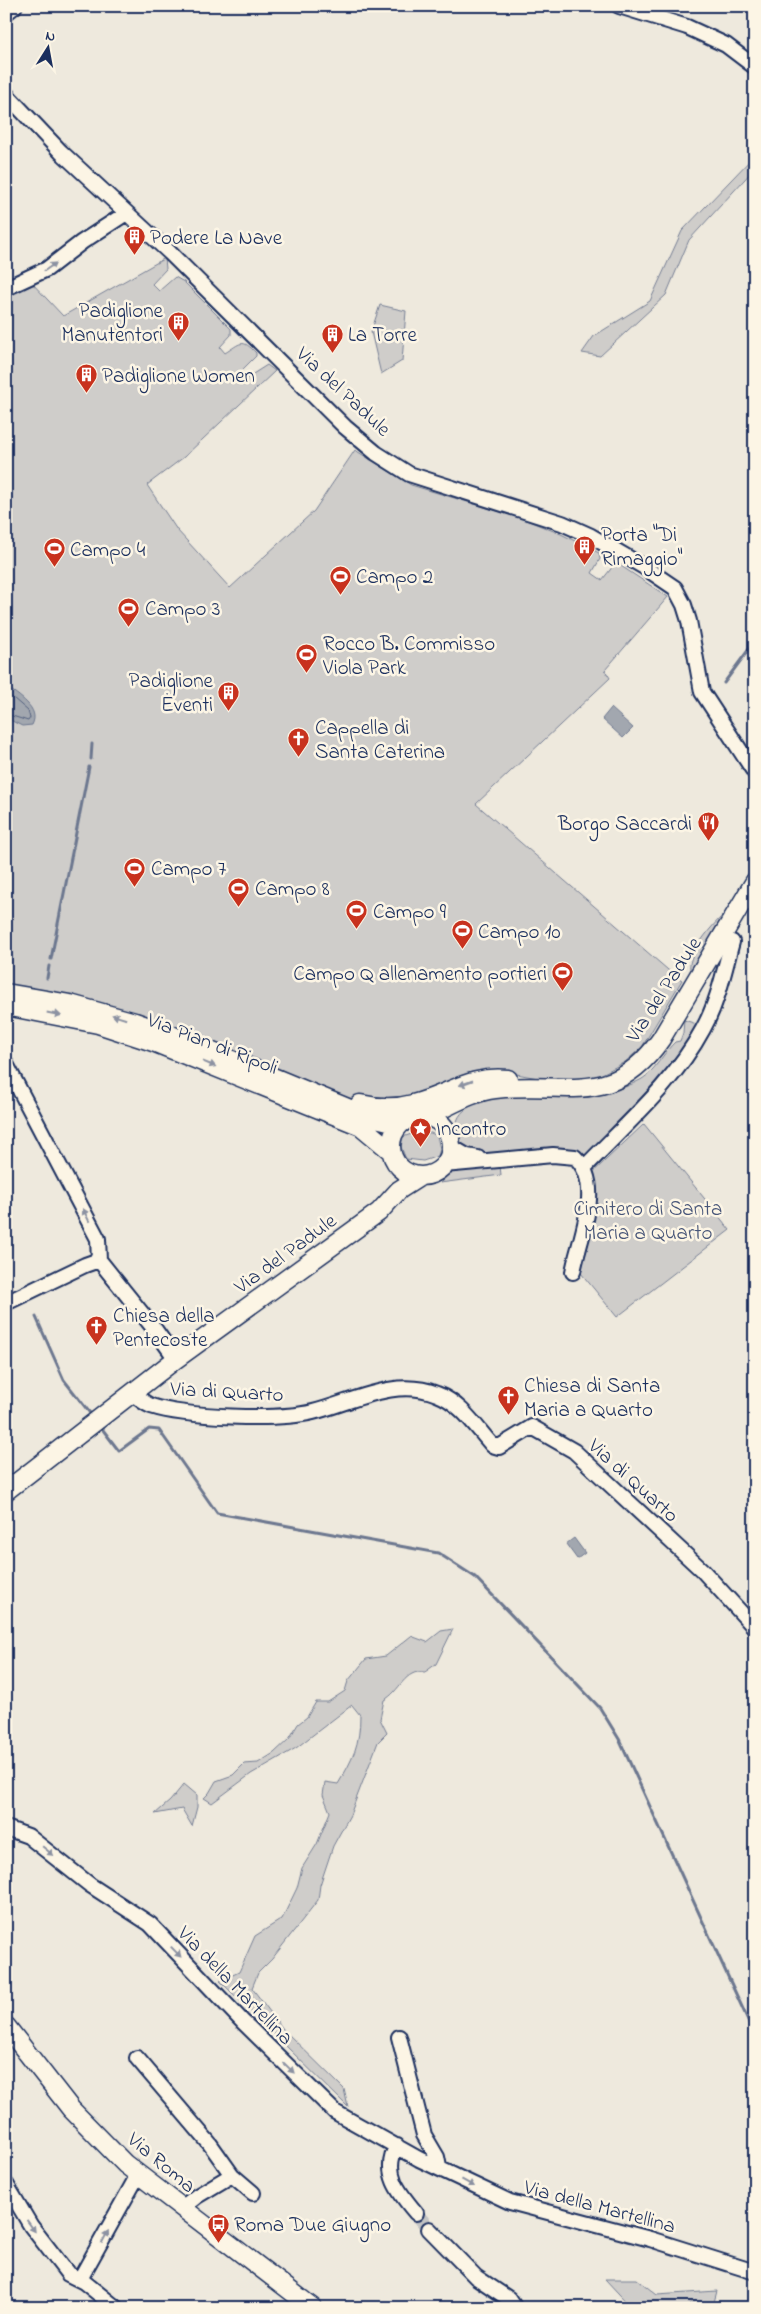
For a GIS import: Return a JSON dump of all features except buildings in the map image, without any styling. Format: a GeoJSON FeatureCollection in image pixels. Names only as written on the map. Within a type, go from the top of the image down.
{"type":"FeatureCollection","features":[{"type":"Feature","properties":{"kind":"main road","name":"Via del Padule"},"geometry":{"type":"LineString","coordinates":[[424,1117],[463,1099],[494,1089],[547,1088],[577,1090],[598,1086],[628,1072],[646,1058],[661,1039],[755,881]]}},
{"type":"Feature","properties":{"kind":"main road","name":"Via Pian di Ripoli"},"geometry":{"type":"LineString","coordinates":[[6,993],[56,1001],[126,1019],[169,1034],[367,1116],[393,1122],[404,1122]]}},
{"type":"Feature","properties":{"kind":"main road","name":"Via Pian di Ripoli"},"geometry":{"type":"LineString","coordinates":[[6,1006],[98,1024],[153,1042],[361,1126],[395,1159]]}},
{"type":"Feature","properties":{"kind":"main road","name":"Via Pian di Ripoli"},"geometry":{"type":"LineString","coordinates":[[327,1098],[376,1107],[399,1107],[424,1101],[470,1081],[491,1078],[515,1080],[547,1088]]}},
{"type":"Feature","properties":{"kind":"main road"},"geometry":{"type":"LineString","coordinates":[[444,1165],[449,1156],[449,1140],[453,1116],[463,1099]]}},
{"type":"Feature","properties":{"kind":"main road","name":"Via del Padule"},"geometry":{"type":"LineString","coordinates":[[389,1200],[396,1185],[393,1135],[404,1122],[414,1117],[424,1117],[438,1122],[449,1140]]}},
{"type":"Feature","properties":{"kind":"main road"},"geometry":{"type":"LineString","coordinates":[[395,1159],[412,1174],[421,1176]]}},
{"type":"Feature","properties":{"kind":"main road","name":"Via del Padule"},"geometry":{"type":"LineString","coordinates":[[6,1491],[176,1359],[379,1212],[389,1200],[421,1176],[436,1172],[444,1165]]}},
{"type":"Feature","properties":{"kind":"main road","name":"Via Roma"},"geometry":{"type":"LineString","coordinates":[[6,2026],[70,2109],[138,2175],[313,2308]]}},
{"type":"Feature","properties":{"kind":"street"},"geometry":{"type":"LineString","coordinates":[[6,12],[15,6]]}},
{"type":"Feature","properties":{"kind":"street"},"geometry":{"type":"LineString","coordinates":[[619,6],[687,28],[726,45],[755,67]]}},
{"type":"Feature","properties":{"kind":"street","name":"Via del Padule"},"geometry":{"type":"LineString","coordinates":[[6,94],[61,152],[168,251],[344,428],[394,465],[425,480],[562,523],[591,536],[644,567],[675,588],[684,605],[689,621],[702,692],[755,773]]}},
{"type":"Feature","properties":{"kind":"street"},"geometry":{"type":"LineString","coordinates":[[6,288],[47,269],[82,242],[126,214]]}},
{"type":"Feature","properties":{"kind":"street","name":"Via del Padule"},"geometry":{"type":"LineString","coordinates":[[444,1165],[496,1159],[570,1155],[579,1161],[584,1170],[672,1078],[703,1029],[710,1013],[732,942]]}},
{"type":"Feature","properties":{"kind":"street"},"geometry":{"type":"LineString","coordinates":[[6,1064],[98,1239],[100,1260],[176,1359]]}},
{"type":"Feature","properties":{"kind":"street","name":"Via del Padule"},"geometry":{"type":"LineString","coordinates":[[449,1140],[469,1157],[496,1159]]}},
{"type":"Feature","properties":{"kind":"street"},"geometry":{"type":"LineString","coordinates":[[573,1272],[590,1197],[584,1170]]}},
{"type":"Feature","properties":{"kind":"street"},"geometry":{"type":"LineString","coordinates":[[7,1304],[85,1265],[100,1260]]}},
{"type":"Feature","properties":{"kind":"street","name":"Via di Quarto"},"geometry":{"type":"LineString","coordinates":[[132,1393],[149,1405],[164,1409],[202,1414],[281,1416],[311,1412],[378,1391],[407,1388],[437,1394],[452,1401],[492,1445],[498,1447],[532,1427],[550,1436],[581,1458],[703,1571],[755,1628]]}},
{"type":"Feature","properties":{"kind":"street","name":"Via della Martellina"},"geometry":{"type":"LineString","coordinates":[[6,1828],[28,1836],[90,1885],[150,1924],[243,2022],[335,2112],[481,2190],[510,2202],[650,2239],[755,2272]]}},
{"type":"Feature","properties":{"kind":"street"},"geometry":{"type":"LineString","coordinates":[[399,2037],[424,2135],[437,2157],[439,2167]]}},
{"type":"Feature","properties":{"kind":"street"},"geometry":{"type":"LineString","coordinates":[[137,2058],[210,2144],[232,2175],[254,2193]]}},
{"type":"Feature","properties":{"kind":"street"},"geometry":{"type":"LineString","coordinates":[[397,2146],[391,2158],[391,2174],[399,2193],[416,2213]]}},
{"type":"Feature","properties":{"kind":"street"},"geometry":{"type":"LineString","coordinates":[[80,2279],[138,2175]]}},
{"type":"Feature","properties":{"kind":"street"},"geometry":{"type":"LineString","coordinates":[[182,2208],[197,2196],[232,2175]]}},
{"type":"Feature","properties":{"kind":"street"},"geometry":{"type":"LineString","coordinates":[[6,2184],[30,2226],[61,2265],[73,2278],[80,2279],[115,2308]]}},
{"type":"Feature","properties":{"kind":"street"},"geometry":{"type":"LineString","coordinates":[[429,2229],[476,2278],[509,2298],[515,2308]]}},
{"type":"Feature","properties":{"kind":"green space"},"geometry":{"type":"Polygon","coordinates":[[[755,155],[755,168],[689,240],[666,295],[600,356],[582,353],[594,336],[650,301],[682,231],[755,155]]]}},
{"type":"Feature","properties":{"kind":"green space","name":"Rocco B. Commisso Viola Park"},"geometry":{"type":"Polygon","coordinates":[[[165,258],[166,269],[152,284],[159,291],[175,277],[184,282],[231,329],[231,335],[220,347],[225,353],[244,344],[248,345],[256,353],[256,356],[240,372],[245,379],[267,365],[275,371],[184,457],[147,485],[177,530],[230,588],[314,511],[355,450],[411,485],[521,518],[561,534],[599,553],[600,559],[592,573],[602,580],[614,565],[618,564],[668,597],[605,670],[610,678],[476,804],[675,976],[682,980],[642,1047],[625,1062],[592,1079],[549,1080],[511,1073],[408,1098],[358,1101],[6,986],[6,294],[31,282],[63,316],[165,258]]]}},
{"type":"Feature","properties":{"kind":"green space"},"geometry":{"type":"Polygon","coordinates":[[[380,305],[406,311],[402,361],[381,374],[371,332],[380,305]]]}},
{"type":"Feature","properties":{"kind":"green space"},"geometry":{"type":"Polygon","coordinates":[[[732,908],[695,971],[690,969],[690,962],[698,945],[719,919],[732,908]]]}},
{"type":"Feature","properties":{"kind":"green space"},"geometry":{"type":"Polygon","coordinates":[[[684,1020],[700,1025],[669,1076],[587,1162],[557,1150],[475,1155],[461,1146],[457,1136],[457,1120],[467,1108],[488,1097],[495,1095],[570,1097],[588,1095],[625,1087],[642,1079],[675,1042],[680,1041],[684,1020]]]}},
{"type":"Feature","properties":{"kind":"green space","name":"Cimitero di Santa Maria a Quarto"},"geometry":{"type":"Polygon","coordinates":[[[644,1124],[730,1230],[617,1317],[576,1267],[589,1176],[644,1124]]]}},
{"type":"Feature","properties":{"kind":"green space"},"geometry":{"type":"Polygon","coordinates":[[[417,1132],[431,1133],[437,1136],[440,1149],[438,1156],[423,1161],[406,1159],[401,1147],[403,1137],[417,1132]]]}},
{"type":"Feature","properties":{"kind":"green space"},"geometry":{"type":"Polygon","coordinates":[[[500,1166],[501,1175],[440,1183],[453,1170],[500,1166]]]}},
{"type":"Feature","properties":{"kind":"green space"},"geometry":{"type":"Polygon","coordinates":[[[453,1629],[436,1664],[425,1672],[418,1672],[407,1677],[384,1700],[380,1719],[387,1733],[378,1742],[350,1815],[333,1846],[320,1885],[318,1900],[272,1959],[258,1973],[252,1988],[283,2029],[344,2089],[348,2107],[220,1981],[239,1972],[255,1936],[282,1919],[297,1888],[302,1868],[317,1844],[330,1812],[323,1795],[325,1782],[338,1784],[348,1767],[359,1735],[360,1715],[352,1705],[296,1748],[251,1774],[212,1803],[204,1798],[216,1781],[233,1775],[244,1764],[258,1763],[274,1753],[289,1739],[298,1724],[307,1717],[316,1702],[328,1702],[345,1691],[348,1681],[366,1659],[386,1656],[411,1636],[427,1642],[441,1631],[453,1629]]]}},
{"type":"Feature","properties":{"kind":"green space"},"geometry":{"type":"Polygon","coordinates":[[[184,1784],[197,1795],[197,1807],[192,1826],[182,1809],[155,1814],[170,1801],[184,1784]]]}},
{"type":"Feature","properties":{"kind":"green space"},"geometry":{"type":"Polygon","coordinates":[[[605,2279],[637,2279],[657,2295],[717,2291],[713,2306],[690,2303],[687,2308],[632,2308],[605,2279]]]}},
{"type":"Feature","properties":{"kind":"water"},"geometry":{"type":"Polygon","coordinates":[[[6,686],[22,698],[31,708],[34,719],[32,725],[22,726],[6,718],[6,686]]]}},
{"type":"Feature","properties":{"kind":"water"},"geometry":{"type":"Polygon","coordinates":[[[611,708],[633,728],[623,738],[602,719],[611,708]]]}},
{"type":"Feature","properties":{"kind":"water"},"geometry":{"type":"Polygon","coordinates":[[[574,1538],[585,1553],[577,1559],[566,1544],[574,1538]]]}},
{"type":"Feature","properties":{"kind":"waterway"},"geometry":{"type":"LineString","coordinates":[[724,683],[755,641]]}},
{"type":"Feature","properties":{"kind":"waterway"},"geometry":{"type":"LineString","coordinates":[[91,759],[92,744]]}},
{"type":"Feature","properties":{"kind":"waterway"},"geometry":{"type":"LineString","coordinates":[[51,959],[89,767]]}},
{"type":"Feature","properties":{"kind":"waterway"},"geometry":{"type":"LineString","coordinates":[[47,978],[49,966]]}},
{"type":"Feature","properties":{"kind":"waterway"},"geometry":{"type":"LineString","coordinates":[[36,1317],[64,1380],[93,1417]]}},
{"type":"Feature","properties":{"kind":"waterway"},"geometry":{"type":"LineString","coordinates":[[100,1426],[119,1451],[149,1429],[159,1430],[217,1513],[438,1553],[475,1577],[600,1708],[619,1739],[753,2031]]}},
{"type":"Feature","properties":{"kind":"tunnel"},"geometry":{"type":"LineString","coordinates":[[416,2213],[429,2229]]}},
{"type":"Feature","properties":{"kind":"place","name":"Podere La Nave"},"geometry":{"type":"Point","coordinates":[134,256]}},
{"type":"Feature","properties":{"kind":"place","name":"Padiglione Manutentori"},"geometry":{"type":"Point","coordinates":[179,341]}},
{"type":"Feature","properties":{"kind":"place","name":"La Torre"},"geometry":{"type":"Point","coordinates":[332,353]}},
{"type":"Feature","properties":{"kind":"place","name":"Padiglione Women"},"geometry":{"type":"Point","coordinates":[86,394]}},
{"type":"Feature","properties":{"kind":"place","name":"Porta \"Di Rimaggio\""},"geometry":{"type":"Point","coordinates":[585,565]}},
{"type":"Feature","properties":{"kind":"place","name":"Campo 4"},"geometry":{"type":"Point","coordinates":[54,568]}},
{"type":"Feature","properties":{"kind":"place","name":"Campo 2"},"geometry":{"type":"Point","coordinates":[340,595]}},
{"type":"Feature","properties":{"kind":"place","name":"Campo 3"},"geometry":{"type":"Point","coordinates":[129,627]}},
{"type":"Feature","properties":{"kind":"place","name":"Rocco B. Commisso Viola Park"},"geometry":{"type":"Point","coordinates":[307,674]}},
{"type":"Feature","properties":{"kind":"place","name":"Padiglione Eventi"},"geometry":{"type":"Point","coordinates":[229,711]}},
{"type":"Feature","properties":{"kind":"place","name":"Cappella di Santa Caterina"},"geometry":{"type":"Point","coordinates":[299,758]}},
{"type":"Feature","properties":{"kind":"place","name":"Borgo Saccardi"},"geometry":{"type":"Point","coordinates":[708,842]}},
{"type":"Feature","properties":{"kind":"place","name":"Campo 7"},"geometry":{"type":"Point","coordinates":[135,887]}},
{"type":"Feature","properties":{"kind":"place","name":"Campo 8"},"geometry":{"type":"Point","coordinates":[239,907]}},
{"type":"Feature","properties":{"kind":"place","name":"Campo 9"},"geometry":{"type":"Point","coordinates":[357,930]}},
{"type":"Feature","properties":{"kind":"place","name":"Campo 10"},"geometry":{"type":"Point","coordinates":[462,950]}},
{"type":"Feature","properties":{"kind":"place","name":"Campo Q allenamento portieri"},"geometry":{"type":"Point","coordinates":[563,992]}},
{"type":"Feature","properties":{"kind":"place","name":"Incontro"},"geometry":{"type":"Point","coordinates":[420,1147]}},
{"type":"Feature","properties":{"kind":"place","name":"Chiesa della Pentecoste"},"geometry":{"type":"Point","coordinates":[97,1346]}},
{"type":"Feature","properties":{"kind":"place","name":"Chiesa di Santa Maria a Quarto"},"geometry":{"type":"Point","coordinates":[508,1416]}},
{"type":"Feature","properties":{"kind":"place","name":"Roma Due Giugno"},"geometry":{"type":"Point","coordinates":[218,2243]}}]}
